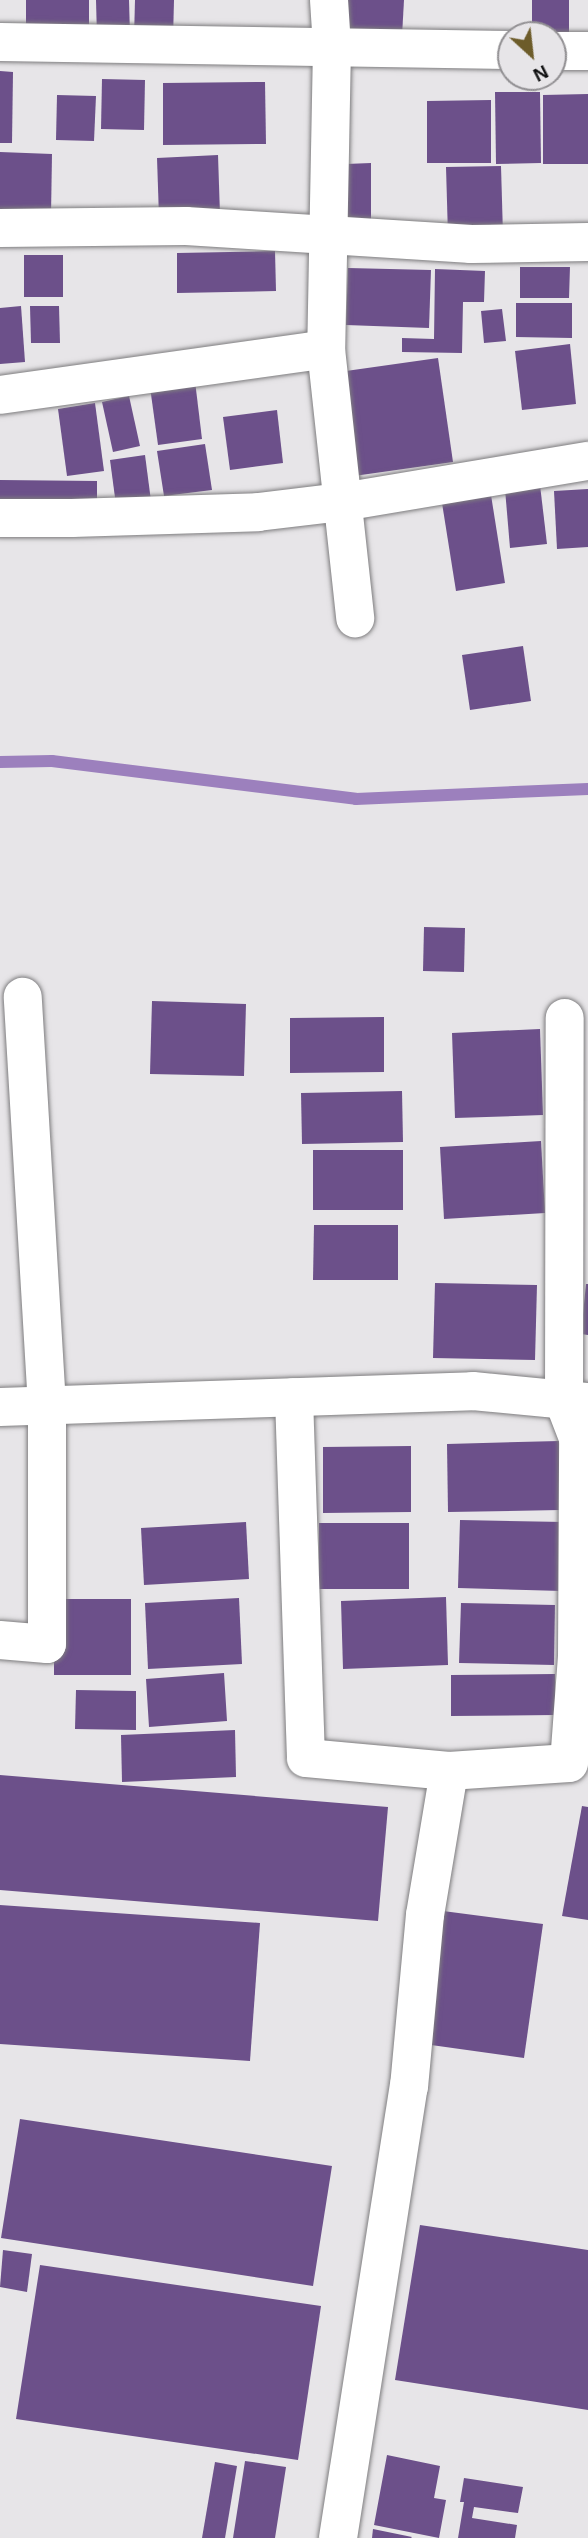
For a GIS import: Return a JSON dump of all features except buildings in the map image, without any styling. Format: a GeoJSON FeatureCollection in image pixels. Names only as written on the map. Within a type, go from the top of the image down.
{"type":"FeatureCollection","features":[{"type":"Feature","properties":{"kind":"street"},"geometry":{"type":"LineString","coordinates":[[329,0],[331,47],[326,349],[355,618]]}},
{"type":"Feature","properties":{"kind":"street"},"geometry":{"type":"LineString","coordinates":[[0,41],[497,50]]}},
{"type":"Feature","properties":{"kind":"street"},"geometry":{"type":"LineString","coordinates":[[567,51],[588,51]]}},
{"type":"Feature","properties":{"kind":"street"},"geometry":{"type":"LineString","coordinates":[[0,228],[186,226],[471,244],[588,242]]}},
{"type":"Feature","properties":{"kind":"street"},"geometry":{"type":"LineString","coordinates":[[0,395],[326,349]]}},
{"type":"Feature","properties":{"kind":"street"},"geometry":{"type":"LineString","coordinates":[[0,518],[72,519],[258,512],[342,502],[588,461]]}},
{"type":"Feature","properties":{"kind":"street"},"geometry":{"type":"LineString","coordinates":[[0,1640],[47,1644],[47,1406],[23,997]]}},
{"type":"Feature","properties":{"kind":"street"},"geometry":{"type":"LineString","coordinates":[[294,1397],[306,1758],[449,1771],[569,1763],[577,1657],[578,1438],[565,1018]]}},
{"type":"Feature","properties":{"kind":"street"},"geometry":{"type":"LineString","coordinates":[[0,1407],[473,1391],[576,1402]]}},
{"type":"Feature","properties":{"kind":"street"},"geometry":{"type":"LineString","coordinates":[[338,2538],[409,2087],[425,1915],[449,1771]]}},
{"type":"Feature","properties":{"kind":"waterway"},"geometry":{"type":"LineString","coordinates":[[0,762],[52,761],[356,799],[588,789]]}}]}
